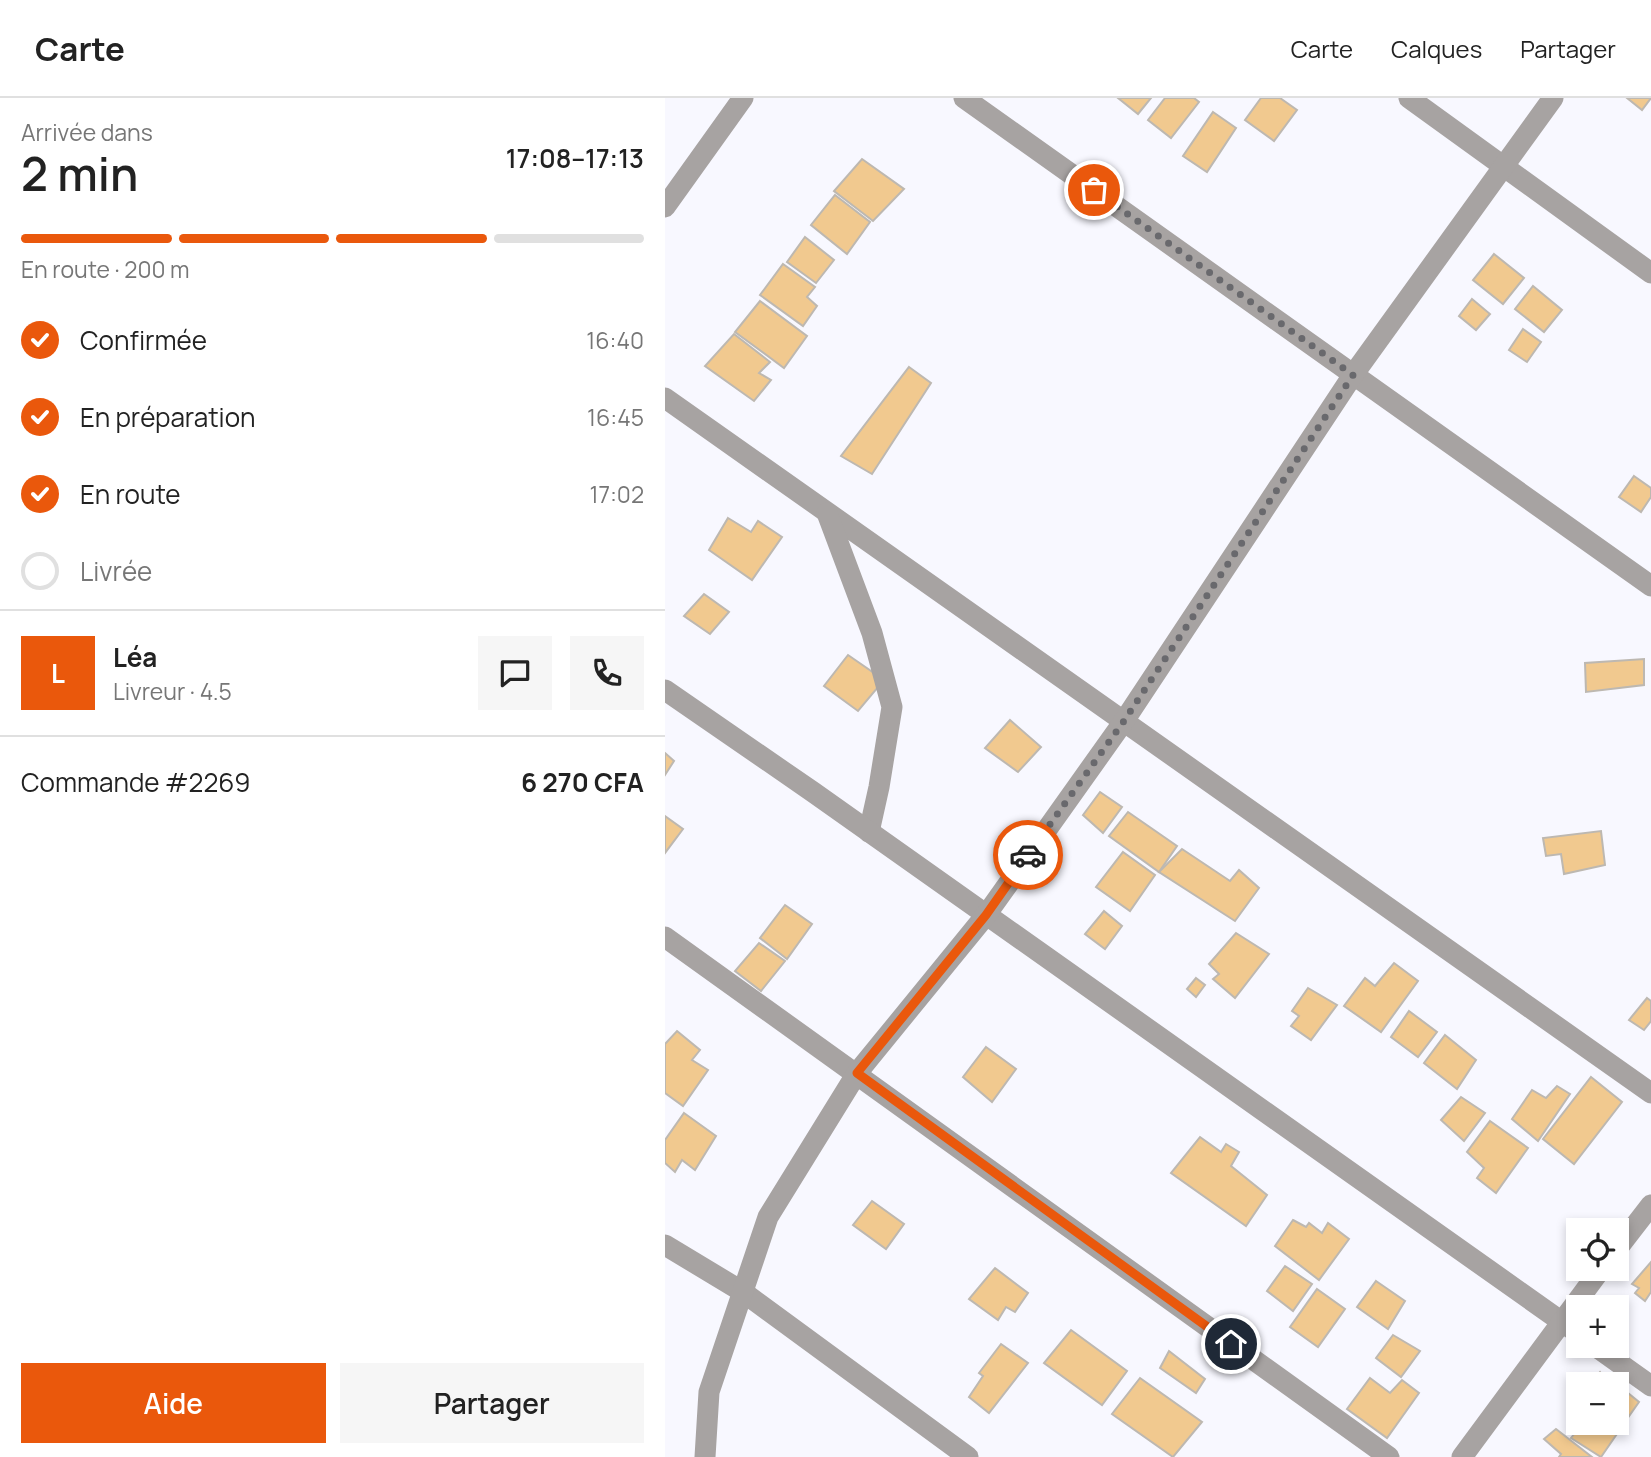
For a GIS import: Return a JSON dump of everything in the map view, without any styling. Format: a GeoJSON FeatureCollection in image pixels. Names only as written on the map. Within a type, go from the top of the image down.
{"type":"FeatureCollection","features":[{"type":"Feature","properties":{"kind":"street"},"geometry":{"type":"LineString","coordinates":[[665,207],[743,98]]}},
{"type":"Feature","properties":{"kind":"street"},"geometry":{"type":"LineString","coordinates":[[964,98],[1651,586]]}},
{"type":"Feature","properties":{"kind":"street"},"geometry":{"type":"LineString","coordinates":[[1409,98],[1651,273]]}},
{"type":"Feature","properties":{"kind":"street"},"geometry":{"type":"LineString","coordinates":[[705,1457],[709,1392],[768,1217],[857,1073],[986,915],[1124,721],[1353,375],[1553,98]]}},
{"type":"Feature","properties":{"kind":"street"},"geometry":{"type":"LineString","coordinates":[[665,398],[1651,1093]]}},
{"type":"Feature","properties":{"kind":"street"},"geometry":{"type":"LineString","coordinates":[[827,513],[871,633],[892,707],[869,832]]}},
{"type":"Feature","properties":{"kind":"street"},"geometry":{"type":"LineString","coordinates":[[665,690],[1566,1325]]}},
{"type":"Feature","properties":{"kind":"street"},"geometry":{"type":"LineString","coordinates":[[665,937],[1389,1457]]}},
{"type":"Feature","properties":{"kind":"street"},"geometry":{"type":"LineString","coordinates":[[1629,1233],[1651,1205]]}},
{"type":"Feature","properties":{"kind":"street"},"geometry":{"type":"LineString","coordinates":[[665,1245],[743,1292],[968,1457]]}},
{"type":"Feature","properties":{"kind":"street"},"geometry":{"type":"LineString","coordinates":[[1462,1457],[1592,1281]]}},
{"type":"Feature","properties":{"kind":"street"},"geometry":{"type":"LineString","coordinates":[[1612,1358],[1651,1386]]}},
{"type":"Feature","properties":{"kind":"building"},"geometry":{"type":"Polygon","coordinates":[[[1118,98],[1151,98],[1138,114],[1118,98]]]}},
{"type":"Feature","properties":{"kind":"building"},"geometry":{"type":"Polygon","coordinates":[[[1165,98],[1194,98],[1199,102],[1171,138],[1148,120],[1165,98]]]}},
{"type":"Feature","properties":{"kind":"building"},"geometry":{"type":"Polygon","coordinates":[[[1261,98],[1280,98],[1297,110],[1274,141],[1245,120],[1261,98]]]}},
{"type":"Feature","properties":{"kind":"building"},"geometry":{"type":"Polygon","coordinates":[[[1627,98],[1651,98],[1642,110],[1627,98]]]}},
{"type":"Feature","properties":{"kind":"building"},"geometry":{"type":"Polygon","coordinates":[[[1213,112],[1236,128],[1207,172],[1183,156],[1213,112]]]}},
{"type":"Feature","properties":{"kind":"building"},"geometry":{"type":"Polygon","coordinates":[[[862,159],[904,189],[873,221],[834,191],[862,159]]]}},
{"type":"Feature","properties":{"kind":"building"},"geometry":{"type":"Polygon","coordinates":[[[835,195],[870,222],[847,254],[811,225],[835,195]]]}},
{"type":"Feature","properties":{"kind":"building"},"geometry":{"type":"Polygon","coordinates":[[[805,237],[834,260],[816,283],[787,262],[805,237]]]}},
{"type":"Feature","properties":{"kind":"building"},"geometry":{"type":"Polygon","coordinates":[[[1494,254],[1524,278],[1503,304],[1473,280],[1494,254]]]}},
{"type":"Feature","properties":{"kind":"building"},"geometry":{"type":"Polygon","coordinates":[[[783,264],[815,287],[807,297],[817,306],[803,326],[760,295],[783,264]]]}},
{"type":"Feature","properties":{"kind":"building"},"geometry":{"type":"Polygon","coordinates":[[[1533,286],[1562,310],[1544,332],[1515,309],[1533,286]]]}},
{"type":"Feature","properties":{"kind":"building"},"geometry":{"type":"Polygon","coordinates":[[[1472,299],[1490,314],[1476,330],[1459,316],[1472,299]]]}},
{"type":"Feature","properties":{"kind":"building"},"geometry":{"type":"Polygon","coordinates":[[[760,301],[807,336],[784,368],[735,332],[760,301]]]}},
{"type":"Feature","properties":{"kind":"building"},"geometry":{"type":"Polygon","coordinates":[[[1523,329],[1541,342],[1527,362],[1509,350],[1523,329]]]}},
{"type":"Feature","properties":{"kind":"building"},"geometry":{"type":"Polygon","coordinates":[[[734,334],[770,362],[759,373],[771,380],[754,401],[705,366],[734,334]]]}},
{"type":"Feature","properties":{"kind":"building"},"geometry":{"type":"Polygon","coordinates":[[[909,367],[931,383],[872,474],[841,456],[909,367]]]}},
{"type":"Feature","properties":{"kind":"building"},"geometry":{"type":"Polygon","coordinates":[[[1634,476],[1651,488],[1651,497],[1641,512],[1619,497],[1634,476]]]}},
{"type":"Feature","properties":{"kind":"building"},"geometry":{"type":"Polygon","coordinates":[[[728,518],[751,532],[758,521],[782,537],[752,580],[709,550],[728,518]]]}},
{"type":"Feature","properties":{"kind":"building"},"geometry":{"type":"Polygon","coordinates":[[[704,594],[729,612],[710,634],[684,616],[704,594]]]}},
{"type":"Feature","properties":{"kind":"building"},"geometry":{"type":"Polygon","coordinates":[[[848,655],[884,680],[858,711],[824,686],[848,655]]]}},
{"type":"Feature","properties":{"kind":"building"},"geometry":{"type":"Polygon","coordinates":[[[1644,659],[1644,685],[1586,692],[1585,663],[1644,659]]]}},
{"type":"Feature","properties":{"kind":"building"},"geometry":{"type":"Polygon","coordinates":[[[1010,720],[1041,747],[1018,772],[985,748],[1010,720]]]}},
{"type":"Feature","properties":{"kind":"building"},"geometry":{"type":"Polygon","coordinates":[[[665,753],[674,761],[665,775],[665,753]]]}},
{"type":"Feature","properties":{"kind":"building"},"geometry":{"type":"Polygon","coordinates":[[[1100,792],[1122,807],[1103,833],[1083,815],[1100,792]]]}},
{"type":"Feature","properties":{"kind":"building"},"geometry":{"type":"Polygon","coordinates":[[[1128,812],[1177,846],[1159,872],[1109,836],[1128,812]]]}},
{"type":"Feature","properties":{"kind":"building"},"geometry":{"type":"Polygon","coordinates":[[[665,816],[683,829],[665,853],[665,816]]]}},
{"type":"Feature","properties":{"kind":"building"},"geometry":{"type":"Polygon","coordinates":[[[1601,831],[1605,865],[1564,874],[1561,854],[1546,856],[1543,838],[1601,831]]]}},
{"type":"Feature","properties":{"kind":"building"},"geometry":{"type":"Polygon","coordinates":[[[1182,849],[1230,881],[1239,870],[1259,888],[1235,921],[1159,872],[1182,849]]]}},
{"type":"Feature","properties":{"kind":"building"},"geometry":{"type":"Polygon","coordinates":[[[1123,852],[1155,875],[1130,911],[1096,887],[1123,852]]]}},
{"type":"Feature","properties":{"kind":"building"},"geometry":{"type":"Polygon","coordinates":[[[785,905],[812,924],[787,959],[760,938],[785,905]]]}},
{"type":"Feature","properties":{"kind":"building"},"geometry":{"type":"Polygon","coordinates":[[[1104,911],[1122,926],[1105,949],[1085,934],[1104,911]]]}},
{"type":"Feature","properties":{"kind":"building"},"geometry":{"type":"Polygon","coordinates":[[[1236,933],[1269,954],[1235,998],[1213,979],[1219,974],[1209,964],[1236,933]]]}},
{"type":"Feature","properties":{"kind":"building"},"geometry":{"type":"Polygon","coordinates":[[[759,943],[785,961],[761,991],[735,971],[759,943]]]}},
{"type":"Feature","properties":{"kind":"building"},"geometry":{"type":"Polygon","coordinates":[[[1394,963],[1418,981],[1381,1032],[1344,1006],[1365,978],[1375,986],[1394,963]]]}},
{"type":"Feature","properties":{"kind":"building"},"geometry":{"type":"Polygon","coordinates":[[[1196,978],[1205,985],[1196,997],[1187,989],[1196,978]]]}},
{"type":"Feature","properties":{"kind":"building"},"geometry":{"type":"Polygon","coordinates":[[[1308,988],[1337,1005],[1311,1040],[1291,1026],[1299,1016],[1292,1011],[1308,988]]]}},
{"type":"Feature","properties":{"kind":"building"},"geometry":{"type":"Polygon","coordinates":[[[1647,998],[1651,1001],[1651,1021],[1644,1030],[1629,1020],[1647,998]]]}},
{"type":"Feature","properties":{"kind":"building"},"geometry":{"type":"Polygon","coordinates":[[[1409,1011],[1437,1032],[1418,1057],[1391,1037],[1409,1011]]]}},
{"type":"Feature","properties":{"kind":"building"},"geometry":{"type":"Polygon","coordinates":[[[677,1031],[700,1050],[692,1060],[708,1070],[683,1106],[665,1093],[665,1044],[677,1031]]]}},
{"type":"Feature","properties":{"kind":"building"},"geometry":{"type":"Polygon","coordinates":[[[1445,1035],[1476,1060],[1457,1089],[1424,1063],[1445,1035]]]}},
{"type":"Feature","properties":{"kind":"building"},"geometry":{"type":"Polygon","coordinates":[[[986,1047],[1016,1069],[992,1102],[963,1077],[986,1047]]]}},
{"type":"Feature","properties":{"kind":"building"},"geometry":{"type":"Polygon","coordinates":[[[1591,1077],[1622,1102],[1574,1164],[1543,1139],[1591,1077]]]}},
{"type":"Feature","properties":{"kind":"building"},"geometry":{"type":"Polygon","coordinates":[[[1557,1086],[1570,1094],[1538,1141],[1512,1119],[1532,1090],[1546,1098],[1557,1086]]]}},
{"type":"Feature","properties":{"kind":"building"},"geometry":{"type":"Polygon","coordinates":[[[1461,1097],[1485,1113],[1464,1141],[1441,1120],[1461,1097]]]}},
{"type":"Feature","properties":{"kind":"building"},"geometry":{"type":"Polygon","coordinates":[[[684,1113],[716,1136],[695,1170],[682,1160],[675,1172],[665,1163],[665,1140],[684,1113]]]}},
{"type":"Feature","properties":{"kind":"building"},"geometry":{"type":"Polygon","coordinates":[[[1490,1121],[1528,1148],[1496,1193],[1477,1178],[1484,1168],[1467,1152],[1490,1121]]]}},
{"type":"Feature","properties":{"kind":"building"},"geometry":{"type":"Polygon","coordinates":[[[1200,1137],[1221,1152],[1226,1144],[1239,1152],[1231,1166],[1267,1195],[1246,1226],[1171,1173],[1200,1137]]]}},
{"type":"Feature","properties":{"kind":"building"},"geometry":{"type":"Polygon","coordinates":[[[872,1201],[904,1224],[886,1249],[853,1225],[872,1201]]]}},
{"type":"Feature","properties":{"kind":"building"},"geometry":{"type":"Polygon","coordinates":[[[1293,1220],[1306,1227],[1309,1223],[1322,1233],[1328,1223],[1349,1239],[1319,1280],[1275,1246],[1293,1220]]]}},
{"type":"Feature","properties":{"kind":"building"},"geometry":{"type":"Polygon","coordinates":[[[1651,1262],[1651,1292],[1645,1301],[1635,1293],[1639,1288],[1632,1284],[1651,1262]]]}},
{"type":"Feature","properties":{"kind":"building"},"geometry":{"type":"Polygon","coordinates":[[[1285,1266],[1312,1284],[1293,1311],[1267,1291],[1285,1266]]]}},
{"type":"Feature","properties":{"kind":"building"},"geometry":{"type":"Polygon","coordinates":[[[995,1268],[1028,1293],[1015,1312],[1006,1307],[998,1320],[969,1299],[995,1268]]]}},
{"type":"Feature","properties":{"kind":"building"},"geometry":{"type":"Polygon","coordinates":[[[1376,1281],[1405,1301],[1388,1329],[1357,1307],[1376,1281]]]}},
{"type":"Feature","properties":{"kind":"building"},"geometry":{"type":"Polygon","coordinates":[[[1317,1289],[1345,1309],[1318,1347],[1290,1327],[1317,1289]]]}},
{"type":"Feature","properties":{"kind":"building"},"geometry":{"type":"Polygon","coordinates":[[[1071,1330],[1127,1371],[1102,1405],[1044,1363],[1071,1330]]]}},
{"type":"Feature","properties":{"kind":"building"},"geometry":{"type":"Polygon","coordinates":[[[1393,1335],[1420,1351],[1401,1377],[1376,1358],[1393,1335]]]}},
{"type":"Feature","properties":{"kind":"building"},"geometry":{"type":"Polygon","coordinates":[[[1001,1344],[1028,1363],[989,1413],[969,1397],[983,1376],[979,1373],[1001,1344]]]}},
{"type":"Feature","properties":{"kind":"building"},"geometry":{"type":"Polygon","coordinates":[[[1169,1351],[1205,1379],[1196,1393],[1160,1368],[1169,1351]]]}},
{"type":"Feature","properties":{"kind":"building"},"geometry":{"type":"Polygon","coordinates":[[[1140,1378],[1202,1422],[1173,1457],[1112,1414],[1140,1378]]]}},
{"type":"Feature","properties":{"kind":"building"},"geometry":{"type":"Polygon","coordinates":[[[1370,1378],[1390,1393],[1402,1380],[1419,1393],[1387,1438],[1347,1409],[1370,1378]]]}},
{"type":"Feature","properties":{"kind":"building"},"geometry":{"type":"Polygon","coordinates":[[[1629,1394],[1639,1402],[1629,1416],[1629,1394]]]}},
{"type":"Feature","properties":{"kind":"building"},"geometry":{"type":"Polygon","coordinates":[[[1556,1429],[1592,1457],[1559,1457],[1561,1454],[1544,1439],[1556,1429]]]}},
{"type":"Feature","properties":{"kind":"building"},"geometry":{"type":"Polygon","coordinates":[[[1573,1435],[1616,1435],[1601,1457],[1571,1438],[1573,1435]]]}},
{"type":"Feature","properties":{"kind":"way so far"},"geometry":{"type":"LineString","coordinates":[[1028,855],[1124,721],[1353,375],[1094,190]]}},
{"type":"Feature","properties":{"kind":"route"},"geometry":{"type":"LineString","coordinates":[[1028,855],[986,915],[857,1073],[1231,1344]]}}]}
